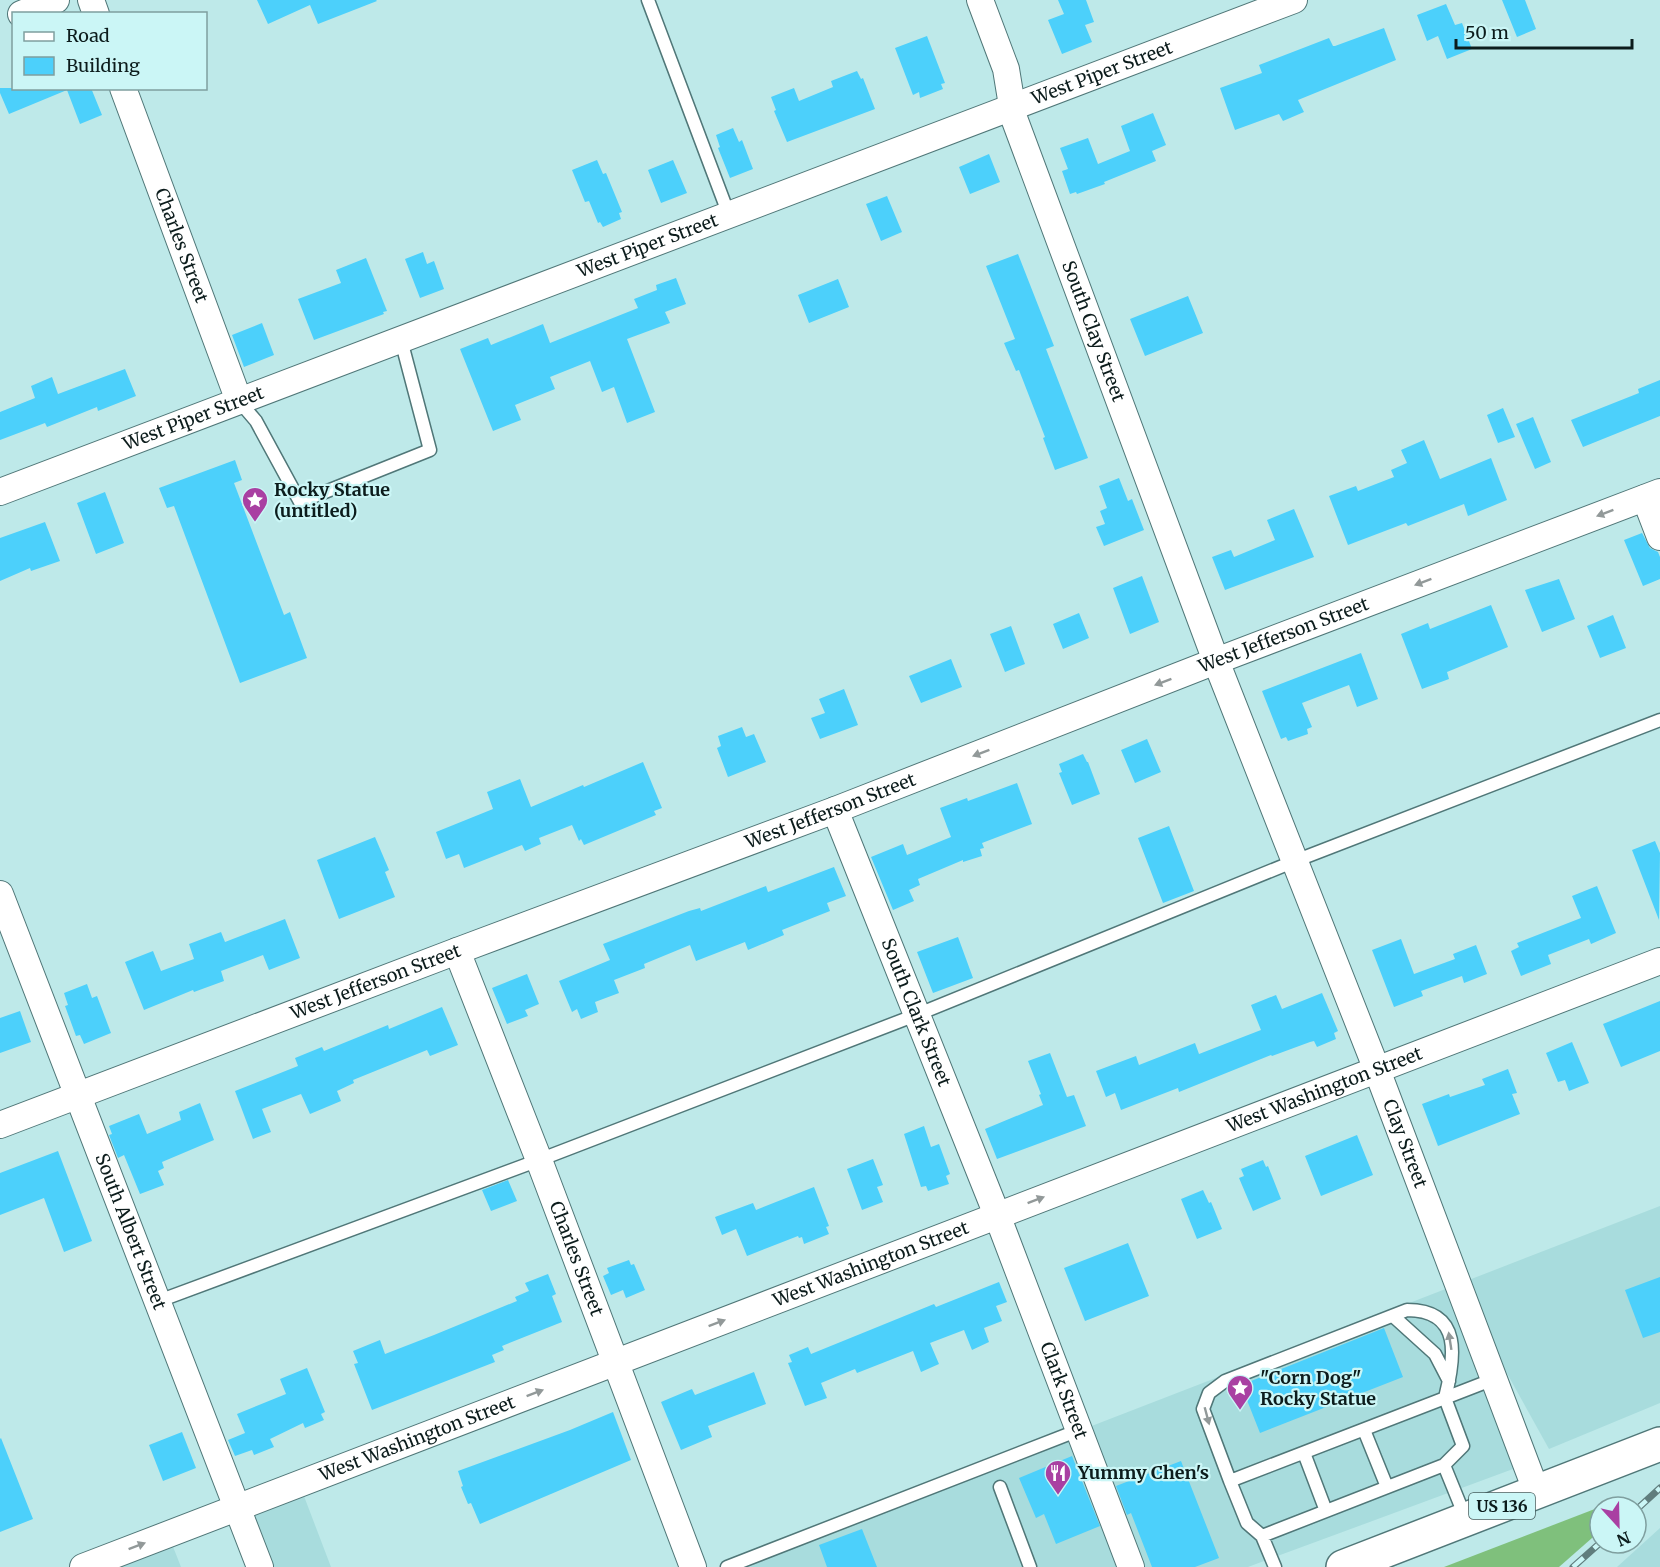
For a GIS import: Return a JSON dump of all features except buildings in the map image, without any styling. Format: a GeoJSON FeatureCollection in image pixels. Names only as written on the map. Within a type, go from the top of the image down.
{"type":"FeatureCollection","features":[{"type":"Feature","properties":{"kind":"main road","name":"US 136"},"geometry":{"type":"LineString","coordinates":[[1343,1567],[1660,1444]]}},
{"type":"Feature","properties":{"kind":"street"},"geometry":{"type":"LineString","coordinates":[[26,12],[56,0]]}},
{"type":"Feature","properties":{"kind":"street","name":"South Clay Street"},"geometry":{"type":"LineString","coordinates":[[981,0],[1006,69],[1014,118],[1216,661]]}},
{"type":"Feature","properties":{"kind":"street","name":"West Piper Street"},"geometry":{"type":"LineString","coordinates":[[0,492],[1294,0]]}},
{"type":"Feature","properties":{"kind":"street","name":"Charles Street"},"geometry":{"type":"LineString","coordinates":[[124,90],[239,401]]}},
{"type":"Feature","properties":{"kind":"street"},"geometry":{"type":"LineString","coordinates":[[1652,495],[1660,537]]}},
{"type":"Feature","properties":{"kind":"street","name":"West Jefferson Street"},"geometry":{"type":"LineString","coordinates":[[0,1125],[835,810],[1216,661],[1652,495]]}},
{"type":"Feature","properties":{"kind":"street","name":"Clay Street"},"geometry":{"type":"LineString","coordinates":[[1216,661],[1377,1070],[1537,1493]]}},
{"type":"Feature","properties":{"kind":"street","name":"South Clark Street"},"geometry":{"type":"LineString","coordinates":[[835,810],[997,1215]]}},
{"type":"Feature","properties":{"kind":"street","name":"South Albert Street"},"geometry":{"type":"LineString","coordinates":[[0,894],[260,1567]]}},
{"type":"Feature","properties":{"kind":"street","name":"Charles Street"},"geometry":{"type":"LineString","coordinates":[[457,951],[539,1160],[693,1567]]}},
{"type":"Feature","properties":{"kind":"street","name":"West Washington Street"},"geometry":{"type":"LineString","coordinates":[[83,1567],[1660,961]]}},
{"type":"Feature","properties":{"kind":"street","name":"Clark Street"},"geometry":{"type":"LineString","coordinates":[[997,1215],[1131,1567]]}},
{"type":"Feature","properties":{"kind":"lane"},"geometry":{"type":"LineString","coordinates":[[648,0],[729,215]]}},
{"type":"Feature","properties":{"kind":"lane"},"geometry":{"type":"LineString","coordinates":[[239,401],[256,421],[300,502],[430,450],[401,340]]}},
{"type":"Feature","properties":{"kind":"lane"},"geometry":{"type":"LineString","coordinates":[[156,1302],[539,1160],[916,1015],[1295,861],[1660,720]]}},
{"type":"Feature","properties":{"kind":"lane"},"geometry":{"type":"LineString","coordinates":[[1262,1536],[1444,1465],[1463,1446],[1445,1398],[1453,1365],[1450,1332],[1438,1317],[1424,1310],[1407,1310],[1225,1381],[1209,1393],[1203,1409],[1230,1481],[1247,1522],[1262,1536],[1275,1567]]}},
{"type":"Feature","properties":{"kind":"lane"},"geometry":{"type":"LineString","coordinates":[[1393,1316],[1435,1354],[1449,1381]]}},
{"type":"Feature","properties":{"kind":"lane"},"geometry":{"type":"LineString","coordinates":[[1230,1481],[1494,1379]]}},
{"type":"Feature","properties":{"kind":"lane"},"geometry":{"type":"LineString","coordinates":[[727,1567],[1079,1430]]}},
{"type":"Feature","properties":{"kind":"lane"},"geometry":{"type":"LineString","coordinates":[[1364,1430],[1387,1487]]}},
{"type":"Feature","properties":{"kind":"lane"},"geometry":{"type":"LineString","coordinates":[[1304,1453],[1326,1511]]}},
{"type":"Feature","properties":{"kind":"lane"},"geometry":{"type":"LineString","coordinates":[[1444,1465],[1466,1520]]}},
{"type":"Feature","properties":{"kind":"lane"},"geometry":{"type":"LineString","coordinates":[[1000,1487],[1030,1567]]}},
{"type":"Feature","properties":{"kind":"shaded area"},"geometry":{"type":"Polygon","coordinates":[[[1660,1206],[1660,1403],[1549,1449],[1459,1287],[1513,1469],[1248,1567],[727,1567],[1660,1206]]]}},
{"type":"Feature","properties":{"kind":"shaded area"},"geometry":{"type":"Polygon","coordinates":[[[299,1483],[331,1567],[260,1567],[237,1507],[299,1483]]]}},
{"type":"Feature","properties":{"kind":"shaded area"},"geometry":{"type":"Polygon","coordinates":[[[1660,1528],[1660,1567],[1617,1567],[1630,1555],[1648,1555],[1648,1539],[1660,1528]]]}},
{"type":"Feature","properties":{"kind":"shaded area"},"geometry":{"type":"Polygon","coordinates":[[[168,1534],[181,1567],[83,1567],[168,1534]]]}},
{"type":"Feature","properties":{"kind":"green space"},"geometry":{"type":"Polygon","coordinates":[[[1588,1512],[1588,1542],[1559,1567],[1444,1567],[1588,1512]]]}},
{"type":"Feature","properties":{"kind":"railway"},"geometry":{"type":"LineString","coordinates":[[1648,1499],[1660,1488]]}},
{"type":"Feature","properties":{"kind":"railway"},"geometry":{"type":"LineString","coordinates":[[1573,1567],[1588,1554]]}},
{"type":"Feature","properties":{"kind":"place","name":"Rocky Statue (untitled)"},"geometry":{"type":"Point","coordinates":[255,523]}},
{"type":"Feature","properties":{"kind":"place","name":"\"Corn Dog\" Rocky Statue"},"geometry":{"type":"Point","coordinates":[1240,1411]}},
{"type":"Feature","properties":{"kind":"place","name":"Yummy Chen's"},"geometry":{"type":"Point","coordinates":[1058,1496]}}]}
